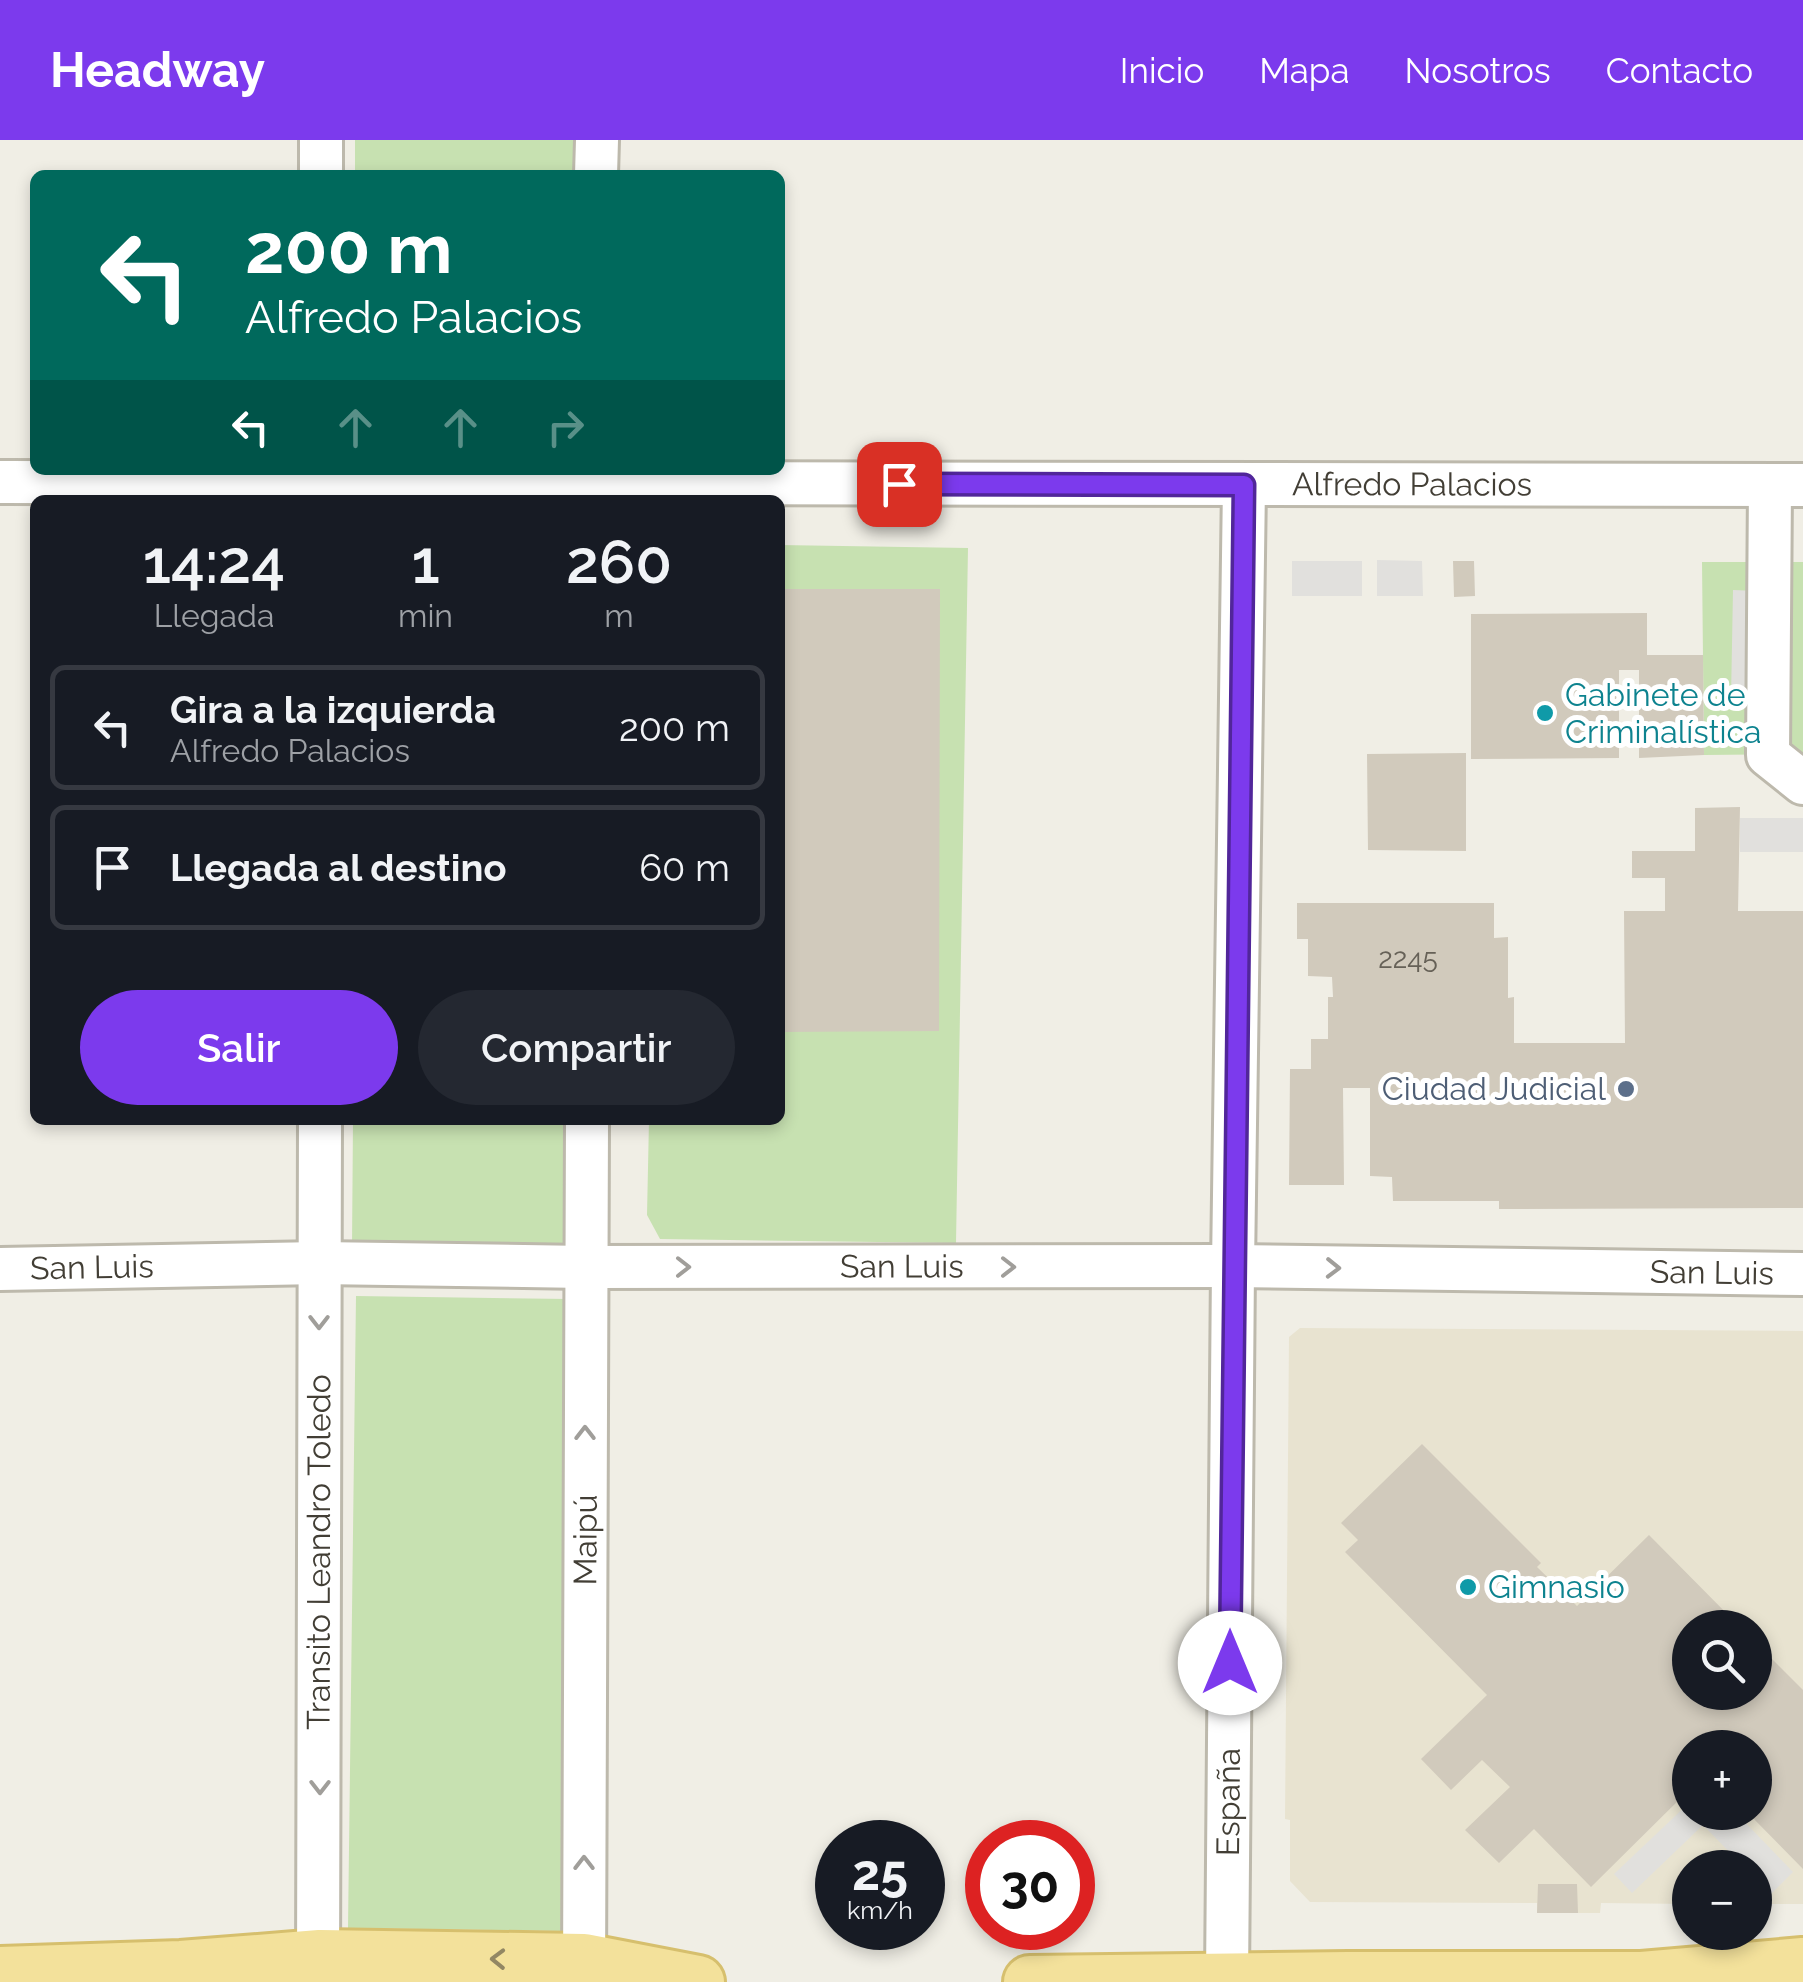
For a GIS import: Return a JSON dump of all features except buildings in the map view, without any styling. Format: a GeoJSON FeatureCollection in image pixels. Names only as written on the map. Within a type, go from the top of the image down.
{"type":"FeatureCollection","features":[{"type":"Feature","properties":{"kind":"main road"},"geometry":{"type":"LineString","coordinates":[[1030,1982],[1654,1980],[1803,1964]]}},
{"type":"Feature","properties":{"kind":"main road"},"geometry":{"type":"LineString","coordinates":[[0,1973],[584,1971],[698,1982]]}},
{"type":"Feature","properties":{"kind":"street"},"geometry":{"type":"LineString","coordinates":[[320,170],[321,140]]}},
{"type":"Feature","properties":{"kind":"street"},"geometry":{"type":"LineString","coordinates":[[596,170],[597,140]]}},
{"type":"Feature","properties":{"kind":"street","name":"Alfredo Palacios"},"geometry":{"type":"LineString","coordinates":[[0,482],[1787,486]]}},
{"type":"Feature","properties":{"kind":"street","name":"España"},"geometry":{"type":"LineString","coordinates":[[1227,1980],[1244,485]]}},
{"type":"Feature","properties":{"kind":"street"},"geometry":{"type":"LineString","coordinates":[[1787,486],[1768,755],[1803,783]]}},
{"type":"Feature","properties":{"kind":"street","name":"Transito Leandro Toledo"},"geometry":{"type":"LineString","coordinates":[[319,1969],[320,1125]]}},
{"type":"Feature","properties":{"kind":"street","name":"Maipú"},"geometry":{"type":"LineString","coordinates":[[584,1971],[586,1125]]}},
{"type":"Feature","properties":{"kind":"street","name":"San Luis"},"geometry":{"type":"LineString","coordinates":[[0,1270],[320,1263],[585,1267],[1233,1266],[1803,1274]]}},
{"type":"Feature","properties":{"kind":"shaded area"},"geometry":{"type":"Polygon","coordinates":[[[1377,560],[1422,561],[1423,596],[1377,596],[1377,560]]]}},
{"type":"Feature","properties":{"kind":"shaded area"},"geometry":{"type":"Polygon","coordinates":[[[1292,561],[1362,561],[1362,596],[1292,596],[1292,561]]]}},
{"type":"Feature","properties":{"kind":"shaded area"},"geometry":{"type":"Polygon","coordinates":[[[1733,590],[1758,591],[1756,698],[1731,698],[1733,590]]]}},
{"type":"Feature","properties":{"kind":"shaded area"},"geometry":{"type":"Polygon","coordinates":[[[1740,818],[1803,818],[1803,852],[1740,852],[1740,818]]]}},
{"type":"Feature","properties":{"kind":"shaded area"},"geometry":{"type":"Polygon","coordinates":[[[1300,1328],[1803,1331],[1803,1904],[1772,1904],[1772,1850],[1672,1850],[1672,1904],[1601,1903],[1600,1913],[1537,1913],[1537,1903],[1310,1902],[1290,1881],[1290,1820],[1285,1819],[1289,1337],[1300,1328]]]}},
{"type":"Feature","properties":{"kind":"shaded area"},"geometry":{"type":"Polygon","coordinates":[[[1672,1819],[1672,1830],[1698,1830],[1677,1850],[1672,1850],[1672,1855],[1632,1893],[1614,1874],[1672,1819]]]}},
{"type":"Feature","properties":{"kind":"shaded area"},"geometry":{"type":"Polygon","coordinates":[[[1708,1830],[1752,1830],[1772,1850],[1727,1850],[1708,1830]]]}},
{"type":"Feature","properties":{"kind":"shaded area"},"geometry":{"type":"Polygon","coordinates":[[[1772,1850],[1793,1872],[1772,1893],[1772,1850]]]}},
{"type":"Feature","properties":{"kind":"green space"},"geometry":{"type":"Polygon","coordinates":[[[355,140],[594,140],[593,170],[355,170],[355,140]]]}},
{"type":"Feature","properties":{"kind":"green space"},"geometry":{"type":"Polygon","coordinates":[[[785,545],[968,548],[956,1243],[660,1239],[647,1215],[649,1125],[785,1125],[785,545]]]}},
{"type":"Feature","properties":{"kind":"green space"},"geometry":{"type":"Polygon","coordinates":[[[1702,562],[1803,562],[1803,754],[1704,755],[1702,562]]]}},
{"type":"Feature","properties":{"kind":"green space"},"geometry":{"type":"Polygon","coordinates":[[[353,1125],[571,1125],[570,1248],[352,1246],[353,1125]]]}},
{"type":"Feature","properties":{"kind":"green space"},"geometry":{"type":"Polygon","coordinates":[[[356,1296],[569,1299],[561,1931],[348,1928],[356,1296]]]}},
{"type":"Feature","properties":{"kind":"place","name":"Gabinete de Criminalística"},"geometry":{"type":"Point","coordinates":[1545,713]}},
{"type":"Feature","properties":{"kind":"place","name":"Ciudad Judicial"},"geometry":{"type":"Point","coordinates":[1626,1089]}},
{"type":"Feature","properties":{"kind":"place","name":"Gimnasio"},"geometry":{"type":"Point","coordinates":[1468,1587]}},
{"type":"Feature","properties":{"kind":"route"},"geometry":{"type":"LineString","coordinates":[[899,484],[1244,485],[1230,1663]]}}]}
